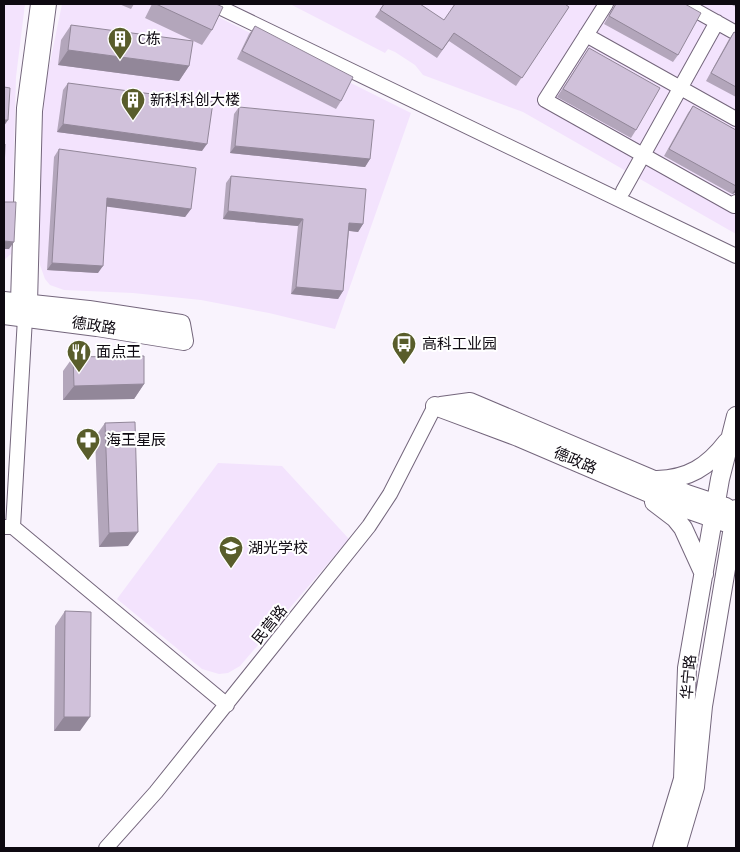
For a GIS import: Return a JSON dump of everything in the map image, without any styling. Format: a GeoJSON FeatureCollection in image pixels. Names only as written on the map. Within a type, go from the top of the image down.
{"type":"FeatureCollection","features":[{"type":"Feature","properties":{"kind":"main road","name":"德政路"},"geometry":{"type":"LineString","coordinates":[[4,315],[19,306],[181,324],[184,341],[96,326],[19,306]]}},
{"type":"Feature","properties":{"kind":"main road","name":"德政路"},"geometry":{"type":"LineString","coordinates":[[435,406],[470,402],[653,480],[715,511]]}},
{"type":"Feature","properties":{"kind":"main road","name":"德政路"},"geometry":{"type":"LineString","coordinates":[[435,406],[518,437],[630,484],[715,511]]}},
{"type":"Feature","properties":{"kind":"main road","name":"华宁路"},"geometry":{"type":"LineString","coordinates":[[662,848],[683,779],[687,668],[720,479],[736,416]]}},
{"type":"Feature","properties":{"kind":"main road"},"geometry":{"type":"LineString","coordinates":[[653,480],[672,480],[698,470],[711,461],[730,437]]}},
{"type":"Feature","properties":{"kind":"main road"},"geometry":{"type":"LineString","coordinates":[[630,484],[679,522],[704,574]]}},
{"type":"Feature","properties":{"kind":"main road"},"geometry":{"type":"LineString","coordinates":[[715,511],[736,516]]}},
{"type":"Feature","properties":{"kind":"main road","name":"华宁路"},"geometry":{"type":"LineString","coordinates":[[677,848],[695,787],[703,706],[736,516]]}},
{"type":"Feature","properties":{"kind":"main road"},"geometry":{"type":"LineString","coordinates":[[725,579],[736,562]]}},
{"type":"Feature","properties":{"kind":"street"},"geometry":{"type":"LineString","coordinates":[[38,4],[24,108],[19,306],[8,527],[227,705]]}},
{"type":"Feature","properties":{"kind":"street"},"geometry":{"type":"LineString","coordinates":[[19,306],[35,111],[49,4]]}},
{"type":"Feature","properties":{"kind":"street"},"geometry":{"type":"LineString","coordinates":[[213,4],[736,256]]}},
{"type":"Feature","properties":{"kind":"street"},"geometry":{"type":"LineString","coordinates":[[234,4],[736,246]]}},
{"type":"Feature","properties":{"kind":"street"},"geometry":{"type":"LineString","coordinates":[[606,4],[544,100],[734,206],[736,202]]}},
{"type":"Feature","properties":{"kind":"street"},"geometry":{"type":"LineString","coordinates":[[684,4],[736,33]]}},
{"type":"Feature","properties":{"kind":"street"},"geometry":{"type":"LineString","coordinates":[[623,191],[717,22]]}},
{"type":"Feature","properties":{"kind":"street"},"geometry":{"type":"LineString","coordinates":[[586,35],[736,119]]}},
{"type":"Feature","properties":{"kind":"street","name":"民营路"},"geometry":{"type":"LineString","coordinates":[[106,848],[156,792],[369,526],[390,494],[435,406]]}},
{"type":"Feature","properties":{"kind":"shaded area"},"geometry":{"type":"Polygon","coordinates":[[[4,4],[25,4],[16,77],[11,254],[4,260],[4,4]]]}},
{"type":"Feature","properties":{"kind":"shaded area"},"geometry":{"type":"Polygon","coordinates":[[[62,4],[192,4],[411,113],[335,329],[269,313],[201,300],[133,293],[64,290],[50,285],[45,279],[40,265],[38,202],[40,139],[47,77],[62,4]]]}},
{"type":"Feature","properties":{"kind":"shaded area"},"geometry":{"type":"Polygon","coordinates":[[[290,4],[736,4],[736,234],[523,112],[423,75],[415,65],[395,52],[388,49],[385,53],[290,4]]]}},
{"type":"Feature","properties":{"kind":"shaded area","name":"湖光学校"},"geometry":{"type":"Polygon","coordinates":[[[218,463],[282,466],[349,539],[240,666],[228,673],[219,674],[202,669],[117,599],[218,463]]]}},
{"type":"Feature","properties":{"kind":"building"},"geometry":{"type":"Polygon","coordinates":[[[156,4],[216,4],[223,7],[212,30],[156,4]]]}},
{"type":"Feature","properties":{"kind":"building"},"geometry":{"type":"Polygon","coordinates":[[[384,4],[420,4],[444,20],[455,4],[565,4],[569,7],[522,78],[454,33],[442,50],[380,10],[384,4]]]}},
{"type":"Feature","properties":{"kind":"building"},"geometry":{"type":"Polygon","coordinates":[[[616,4],[685,4],[701,13],[678,55],[609,16],[616,4]]]}},
{"type":"Feature","properties":{"kind":"building"},"geometry":{"type":"Polygon","coordinates":[[[71,25],[193,41],[189,66],[68,50],[71,25]]]}},
{"type":"Feature","properties":{"kind":"building"},"geometry":{"type":"Polygon","coordinates":[[[255,26],[353,77],[341,101],[242,51],[255,26]]]}},
{"type":"Feature","properties":{"kind":"building"},"geometry":{"type":"Polygon","coordinates":[[[734,32],[736,33],[736,87],[711,73],[734,32]]]}},
{"type":"Feature","properties":{"kind":"building"},"geometry":{"type":"Polygon","coordinates":[[[589,48],[660,88],[636,130],[563,89],[589,48]]]}},
{"type":"Feature","properties":{"kind":"building","name":"新科科创大楼"},"geometry":{"type":"Polygon","coordinates":[[[68,83],[213,102],[207,144],[63,124],[68,83]]]}},
{"type":"Feature","properties":{"kind":"building"},"geometry":{"type":"Polygon","coordinates":[[[4,87],[10,88],[8,120],[4,120],[4,87]]]}},
{"type":"Feature","properties":{"kind":"building"},"geometry":{"type":"Polygon","coordinates":[[[693,106],[736,130],[736,186],[669,149],[693,106]]]}},
{"type":"Feature","properties":{"kind":"building"},"geometry":{"type":"Polygon","coordinates":[[[239,107],[374,120],[370,159],[235,146],[239,107]]]}},
{"type":"Feature","properties":{"kind":"building"},"geometry":{"type":"Polygon","coordinates":[[[59,149],[196,168],[191,209],[107,198],[103,266],[52,263],[59,149]]]}},
{"type":"Feature","properties":{"kind":"building"},"geometry":{"type":"Polygon","coordinates":[[[231,176],[366,189],[363,224],[349,223],[343,291],[296,287],[303,219],[228,211],[231,176]]]}},
{"type":"Feature","properties":{"kind":"building"},"geometry":{"type":"Polygon","coordinates":[[[4,202],[16,202],[14,242],[4,241],[4,202]]]}},
{"type":"Feature","properties":{"kind":"building"},"geometry":{"type":"Polygon","coordinates":[[[144,356],[144,384],[74,386],[73,357],[144,356]]]}},
{"type":"Feature","properties":{"kind":"building"},"geometry":{"type":"Polygon","coordinates":[[[135,422],[138,532],[109,533],[105,423],[135,422]]]}},
{"type":"Feature","properties":{"kind":"building"},"geometry":{"type":"Polygon","coordinates":[[[65,611],[91,612],[90,717],[64,717],[65,611]]]}},
{"type":"Feature","properties":{"kind":"place","name":"C栋"},"geometry":{"type":"Point","coordinates":[120,60]}},
{"type":"Feature","properties":{"kind":"place","name":"新科科创大楼"},"geometry":{"type":"Point","coordinates":[133,121]}},
{"type":"Feature","properties":{"kind":"place","name":"高科工业园"},"geometry":{"type":"Point","coordinates":[404,365]}},
{"type":"Feature","properties":{"kind":"place","name":"面点王"},"geometry":{"type":"Point","coordinates":[79,373]}},
{"type":"Feature","properties":{"kind":"place","name":"海王星辰"},"geometry":{"type":"Point","coordinates":[88,461]}},
{"type":"Feature","properties":{"kind":"place","name":"湖光学校"},"geometry":{"type":"Point","coordinates":[231,569]}}]}
